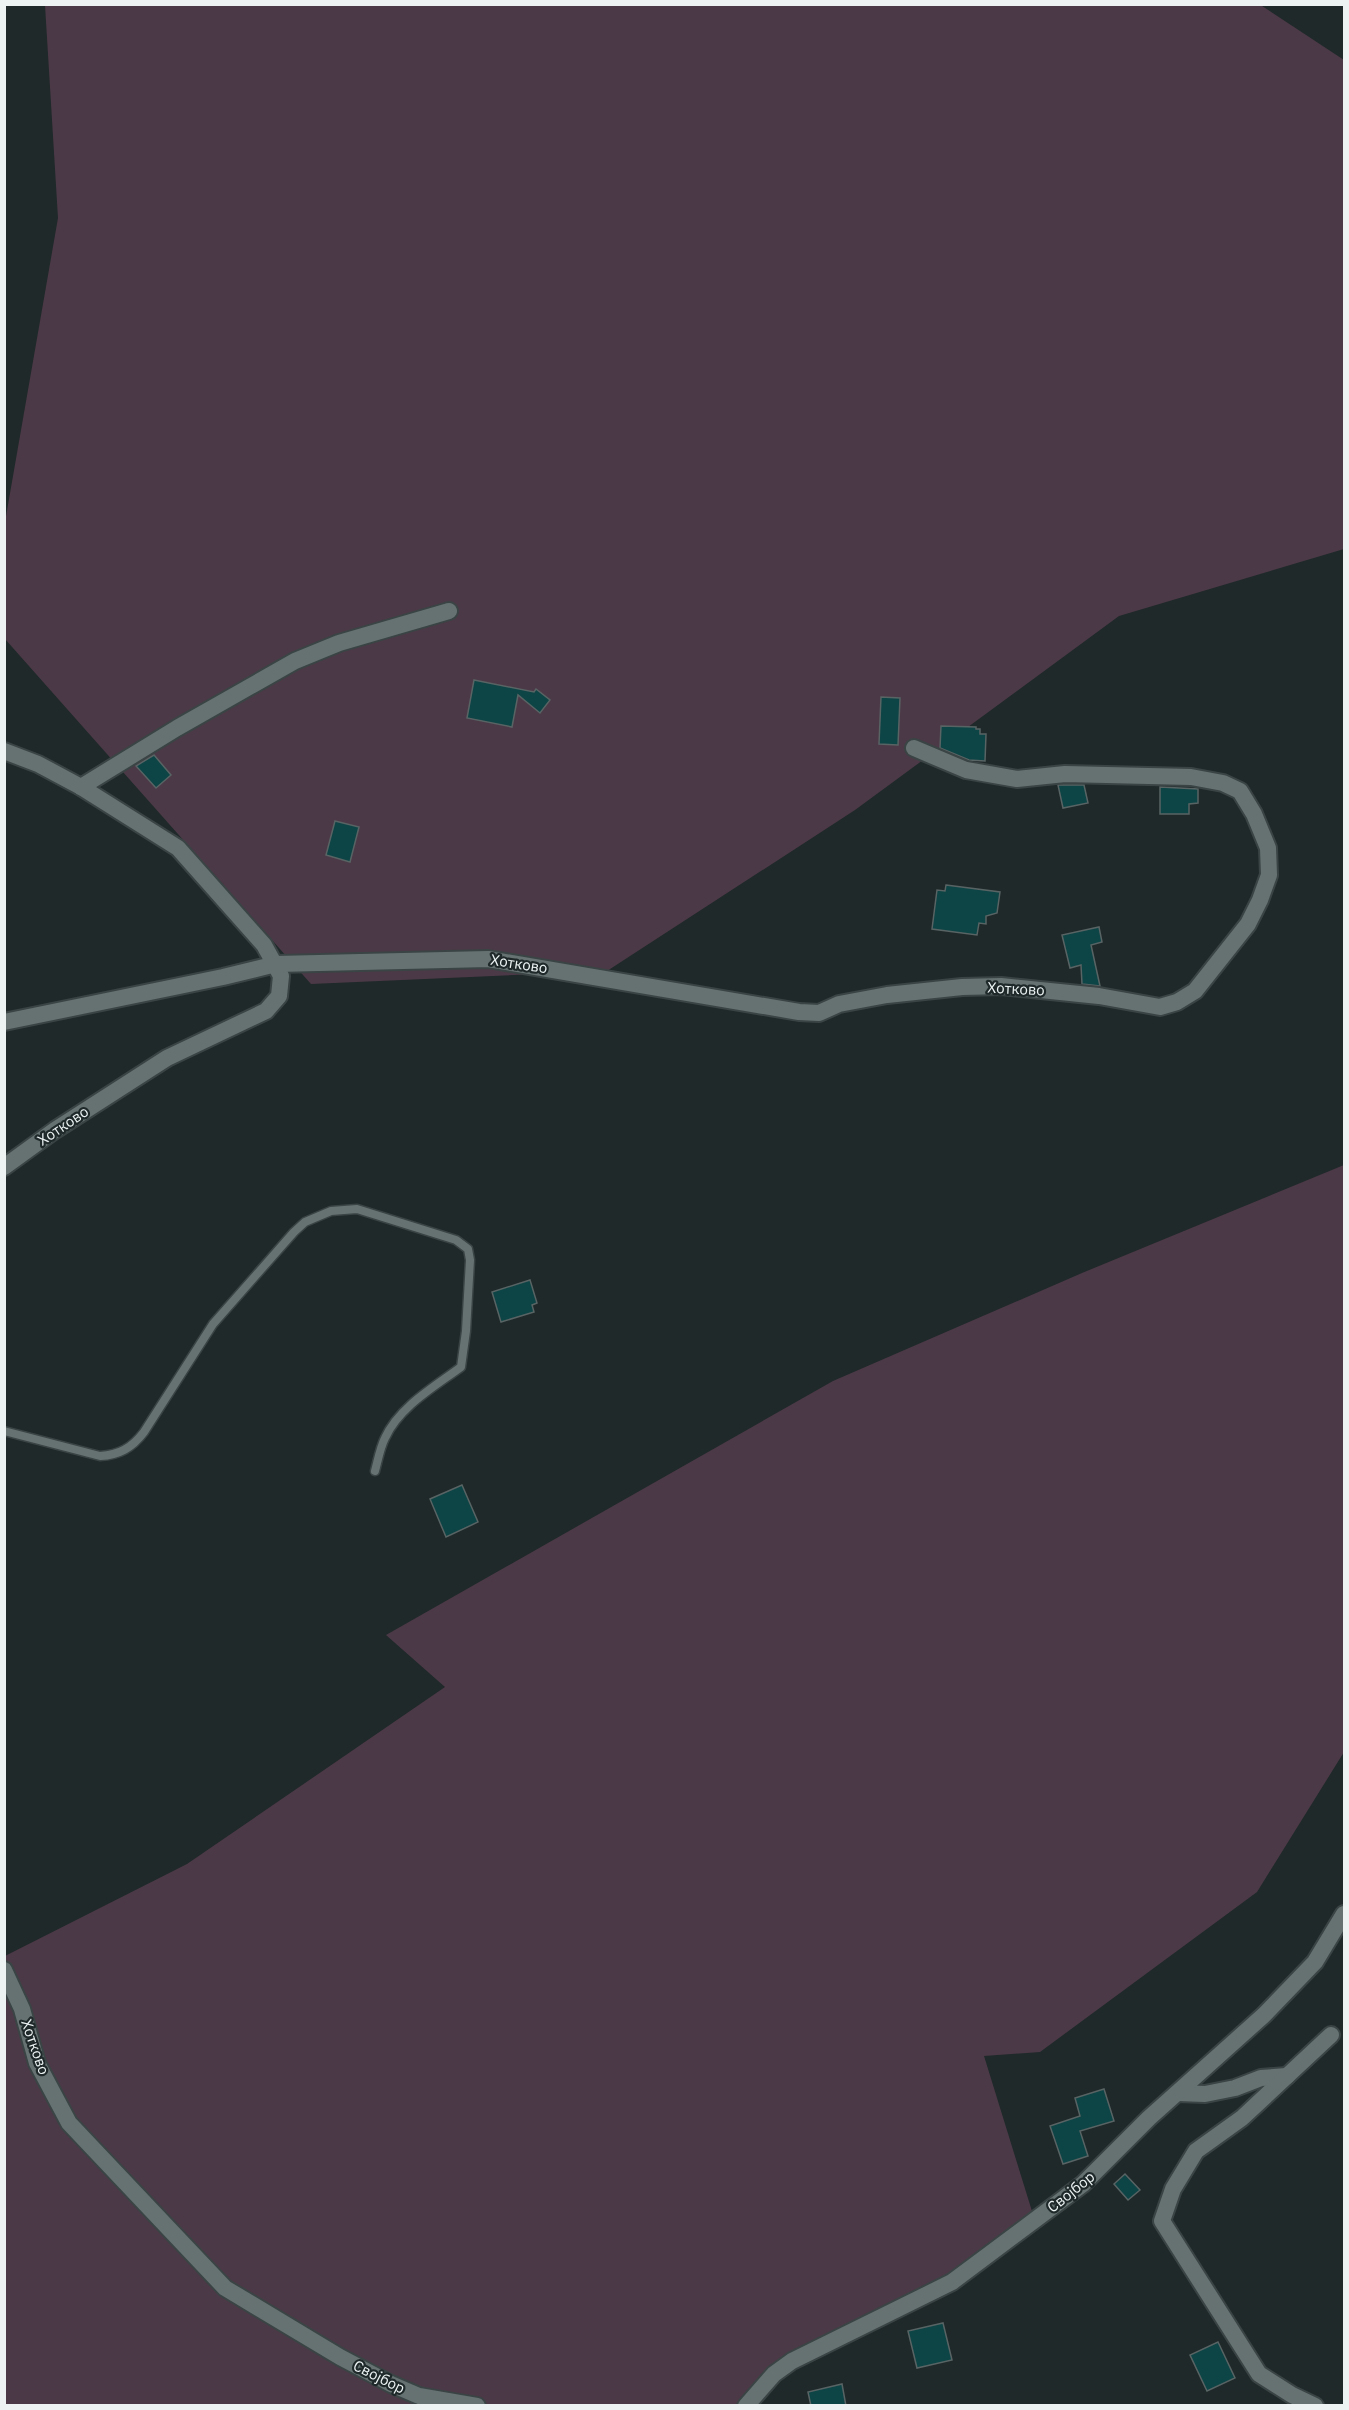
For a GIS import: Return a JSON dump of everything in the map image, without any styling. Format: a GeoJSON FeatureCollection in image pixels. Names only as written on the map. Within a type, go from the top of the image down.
{"type":"FeatureCollection","features":[{"type":"Feature","properties":{"kind":"street"},"geometry":{"type":"LineString","coordinates":[[81,788],[177,728],[296,661],[339,643],[449,611]]}},
{"type":"Feature","properties":{"kind":"street","name":"Хотково"},"geometry":{"type":"LineString","coordinates":[[4,1022],[223,977],[276,963],[488,959],[800,1012],[819,1013],[839,1004],[887,995],[991,987],[1099,996],[1160,1007],[1177,1002],[1195,991],[1248,924],[1260,900],[1269,875],[1268,848],[1254,814],[1240,791],[1223,783],[1191,777],[1065,774],[1017,779],[966,770],[914,748]]}},
{"type":"Feature","properties":{"kind":"street","name":"Хотково"},"geometry":{"type":"LineString","coordinates":[[4,751],[38,764],[178,848],[264,945],[276,963],[281,976],[279,996],[266,1011],[167,1058],[55,1130],[4,1167]]}},
{"type":"Feature","properties":{"kind":"street","name":"Својбор"},"geometry":{"type":"LineString","coordinates":[[746,2406],[774,2374],[792,2361],[952,2282],[1083,2184],[1264,2015],[1315,1962],[1344,1914]]}},
{"type":"Feature","properties":{"kind":"street","name":"Хотково"},"geometry":{"type":"LineString","coordinates":[[4,1970],[22,2009],[37,2062],[69,2123],[225,2288],[340,2356]]}},
{"type":"Feature","properties":{"kind":"street"},"geometry":{"type":"LineString","coordinates":[[1315,2406],[1292,2395],[1259,2374],[1162,2221],[1173,2188],[1196,2151],[1242,2118],[1331,2035]]}},
{"type":"Feature","properties":{"kind":"street"},"geometry":{"type":"LineString","coordinates":[[1178,2093],[1204,2094],[1235,2088],[1261,2078],[1287,2076]]}},
{"type":"Feature","properties":{"kind":"street","name":"Својбор"},"geometry":{"type":"LineString","coordinates":[[340,2356],[391,2384],[419,2396],[454,2404],[477,2406]]}},
{"type":"Feature","properties":{"kind":"lane"},"geometry":{"type":"LineString","coordinates":[[4,1431],[100,1456],[111,1455],[130,1447],[144,1432],[213,1324],[294,1232],[317,1215],[331,1210],[357,1209],[456,1240],[465,1245],[470,1260],[466,1331],[461,1367],[429,1390],[396,1419],[384,1439],[375,1471]]}},
{"type":"Feature","properties":{"kind":"shaded area"},"geometry":{"type":"Polygon","coordinates":[[[1259,4],[1344,60],[1344,549],[1119,616],[855,810],[607,971],[311,984],[5,639],[5,522],[58,218],[45,5],[1259,4]]]}},
{"type":"Feature","properties":{"kind":"shaded area"},"geometry":{"type":"Polygon","coordinates":[[[1344,1165],[1344,1752],[1257,1892],[1040,2052],[984,2056],[1035,2221],[989,2256],[817,2348],[746,2405],[5,2406],[5,1956],[187,1864],[445,1687],[386,1635],[833,1381],[1082,1273],[1344,1165]]]}},
{"type":"Feature","properties":{"kind":"building"},"geometry":{"type":"Polygon","coordinates":[[[474,680],[534,692],[536,689],[550,700],[540,713],[518,695],[512,727],[467,718],[474,680]]]}},
{"type":"Feature","properties":{"kind":"building"},"geometry":{"type":"Polygon","coordinates":[[[881,697],[900,698],[898,745],[879,744],[881,697]]]}},
{"type":"Feature","properties":{"kind":"building"},"geometry":{"type":"Polygon","coordinates":[[[941,726],[980,729],[980,734],[986,734],[985,761],[969,760],[940,748],[941,726]]]}},
{"type":"Feature","properties":{"kind":"building"},"geometry":{"type":"Polygon","coordinates":[[[154,755],[171,775],[156,788],[136,766],[154,755]]]}},
{"type":"Feature","properties":{"kind":"building"},"geometry":{"type":"Polygon","coordinates":[[[1058,785],[1084,785],[1088,803],[1063,808],[1058,785]]]}},
{"type":"Feature","properties":{"kind":"building"},"geometry":{"type":"Polygon","coordinates":[[[1160,787],[1198,789],[1198,803],[1189,804],[1189,814],[1160,814],[1160,787]]]}},
{"type":"Feature","properties":{"kind":"building"},"geometry":{"type":"Polygon","coordinates":[[[335,821],[359,827],[350,862],[326,855],[335,821]]]}},
{"type":"Feature","properties":{"kind":"building"},"geometry":{"type":"Polygon","coordinates":[[[946,885],[1000,892],[997,913],[986,916],[986,924],[979,923],[977,935],[932,929],[937,890],[945,891],[946,885]]]}},
{"type":"Feature","properties":{"kind":"building"},"geometry":{"type":"Polygon","coordinates":[[[1099,927],[1102,942],[1091,945],[1100,986],[1082,984],[1081,965],[1070,968],[1062,935],[1099,927]]]}},
{"type":"Feature","properties":{"kind":"building"},"geometry":{"type":"Polygon","coordinates":[[[530,1280],[537,1303],[532,1305],[534,1312],[501,1322],[492,1292],[530,1280]]]}},
{"type":"Feature","properties":{"kind":"building"},"geometry":{"type":"Polygon","coordinates":[[[462,1485],[478,1522],[446,1537],[430,1499],[462,1485]]]}},
{"type":"Feature","properties":{"kind":"building"},"geometry":{"type":"Polygon","coordinates":[[[1104,2089],[1114,2121],[1080,2131],[1088,2156],[1063,2164],[1050,2126],[1080,2116],[1075,2098],[1104,2089]]]}},
{"type":"Feature","properties":{"kind":"building"},"geometry":{"type":"Polygon","coordinates":[[[1125,2174],[1140,2190],[1128,2200],[1114,2184],[1125,2174]]]}},
{"type":"Feature","properties":{"kind":"building"},"geometry":{"type":"Polygon","coordinates":[[[943,2323],[952,2360],[917,2368],[908,2331],[943,2323]]]}},
{"type":"Feature","properties":{"kind":"building"},"geometry":{"type":"Polygon","coordinates":[[[1218,2342],[1235,2378],[1207,2391],[1190,2355],[1218,2342]]]}},
{"type":"Feature","properties":{"kind":"building"},"geometry":{"type":"Polygon","coordinates":[[[842,2384],[846,2406],[811,2406],[808,2392],[842,2384]]]}}]}
